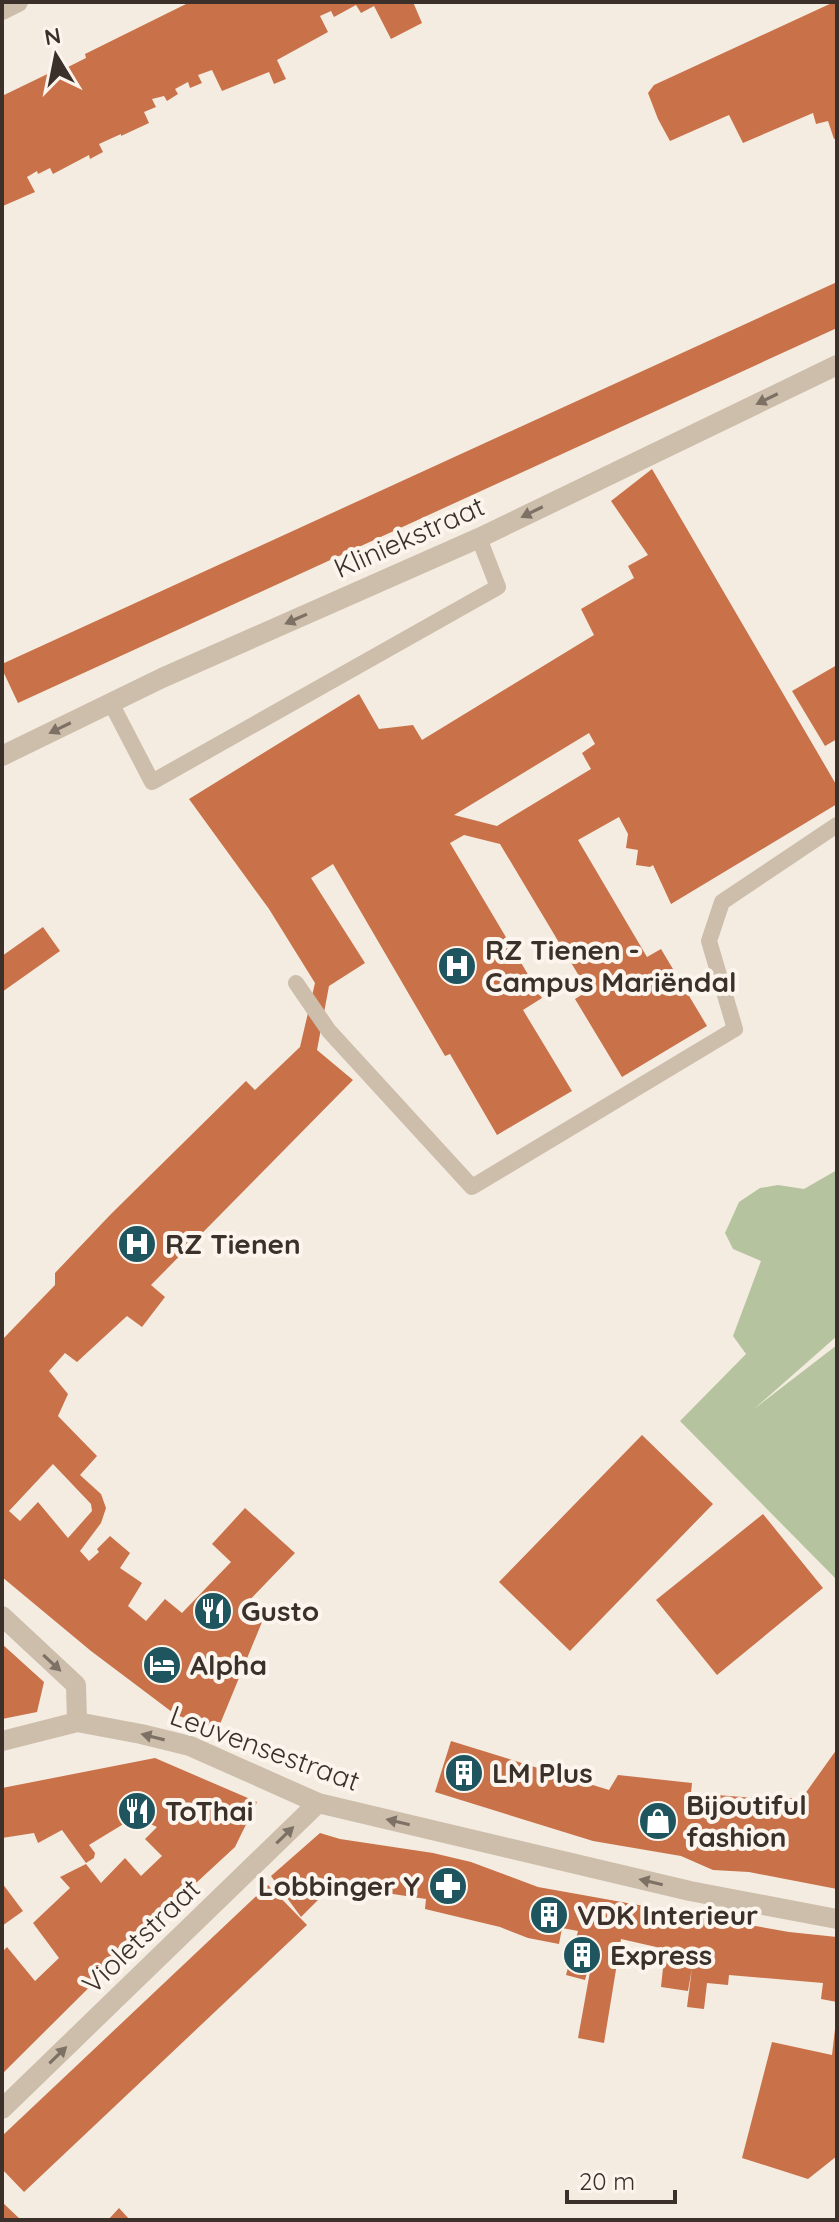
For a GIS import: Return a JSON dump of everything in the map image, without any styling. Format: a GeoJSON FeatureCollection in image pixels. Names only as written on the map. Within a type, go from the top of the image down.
{"type":"FeatureCollection","features":[{"type":"Feature","properties":{"kind":"street"},"geometry":{"type":"LineString","coordinates":[[2,10],[18,2]]}},
{"type":"Feature","properties":{"kind":"street","name":"Kliniekstraat"},"geometry":{"type":"LineString","coordinates":[[2,756],[111,703],[479,538],[837,365]]}},
{"type":"Feature","properties":{"kind":"street"},"geometry":{"type":"LineString","coordinates":[[2,1616],[76,1685],[77,1722]]}},
{"type":"Feature","properties":{"kind":"street","name":"Leuvensestraat"},"geometry":{"type":"LineString","coordinates":[[2,1741],[77,1722],[141,1734],[190,1746],[318,1803],[690,1891],[837,1919]]}},
{"type":"Feature","properties":{"kind":"street","name":"Violetstraat"},"geometry":{"type":"LineString","coordinates":[[2,2109],[318,1803]]}},
{"type":"Feature","properties":{"kind":"lane"},"geometry":{"type":"LineString","coordinates":[[111,703],[152,782],[498,587],[479,538]]}},
{"type":"Feature","properties":{"kind":"lane"},"geometry":{"type":"LineString","coordinates":[[296,983],[329,1031],[472,1187],[735,1029],[709,941],[722,902],[837,825]]}},
{"type":"Feature","properties":{"kind":"green space"},"geometry":{"type":"Polygon","coordinates":[[[837,1170],[837,1336],[754,1409],[837,1345],[837,1580],[680,1421],[746,1354],[733,1336],[761,1261],[733,1249],[725,1233],[739,1202],[760,1188],[778,1185],[804,1189],[837,1170]]]}},
{"type":"Feature","properties":{"kind":"building"},"geometry":{"type":"Polygon","coordinates":[[[185,2],[413,2],[422,23],[391,39],[374,6],[361,13],[356,5],[334,17],[331,11],[320,16],[328,32],[277,60],[286,79],[274,84],[269,72],[222,91],[212,70],[198,75],[202,83],[190,88],[188,82],[175,89],[178,94],[167,101],[164,96],[152,99],[156,107],[144,112],[149,123],[99,144],[103,152],[90,159],[89,155],[53,174],[50,168],[38,174],[37,171],[27,177],[35,192],[3,206],[2,96],[86,58],[85,54],[185,2]]]}},
{"type":"Feature","properties":{"kind":"building"},"geometry":{"type":"Polygon","coordinates":[[[837,2],[837,138],[834,139],[828,121],[816,124],[813,113],[743,143],[729,115],[670,141],[648,93],[654,85],[837,2]]]}},
{"type":"Feature","properties":{"kind":"building"},"geometry":{"type":"Polygon","coordinates":[[[837,282],[837,328],[18,703],[2,664],[837,282]]]}},
{"type":"Feature","properties":{"kind":"building"},"geometry":{"type":"Polygon","coordinates":[[[652,469],[837,786],[837,804],[671,904],[653,865],[636,865],[638,850],[626,848],[628,834],[619,817],[578,840],[647,957],[661,949],[707,1026],[622,1077],[575,999],[588,991],[500,844],[464,835],[450,843],[542,998],[523,1010],[572,1091],[497,1135],[450,1054],[445,1056],[333,864],[311,878],[365,963],[329,986],[317,1050],[353,1080],[151,1285],[165,1297],[142,1327],[127,1316],[77,1362],[65,1353],[49,1371],[68,1394],[58,1416],[97,1456],[80,1475],[101,1494],[106,1508],[101,1523],[80,1551],[89,1561],[110,1536],[130,1553],[120,1568],[142,1583],[128,1606],[146,1621],[165,1599],[182,1613],[231,1562],[212,1544],[245,1508],[295,1553],[242,1608],[262,1622],[218,1729],[176,1715],[91,1651],[2,1577],[2,1340],[55,1285],[55,1273],[246,1081],[255,1090],[300,1047],[315,983],[269,909],[189,799],[359,694],[379,729],[413,725],[422,740],[594,635],[581,609],[634,578],[628,566],[648,555],[611,501],[652,469]],[[589,733],[454,815],[497,826],[591,769],[582,753],[595,744],[589,733]],[[53,1464],[9,1511],[20,1521],[38,1502],[68,1538],[92,1511],[91,1504],[53,1464]]]}},
{"type":"Feature","properties":{"kind":"building"},"geometry":{"type":"Polygon","coordinates":[[[837,665],[837,739],[825,746],[792,691],[837,665]]]}},
{"type":"Feature","properties":{"kind":"building"},"geometry":{"type":"Polygon","coordinates":[[[43,927],[60,951],[2,992],[2,956],[43,927]]]}},
{"type":"Feature","properties":{"kind":"building"},"geometry":{"type":"Polygon","coordinates":[[[642,1435],[713,1504],[570,1651],[499,1582],[642,1435]]]}},
{"type":"Feature","properties":{"kind":"building"},"geometry":{"type":"Polygon","coordinates":[[[763,1514],[823,1588],[717,1675],[656,1600],[763,1514]]]}},
{"type":"Feature","properties":{"kind":"building"},"geometry":{"type":"Polygon","coordinates":[[[2,1644],[44,1682],[37,1712],[2,1719],[2,1644]]]}},
{"type":"Feature","properties":{"kind":"building"},"geometry":{"type":"Polygon","coordinates":[[[451,1741],[609,1790],[618,1775],[692,1783],[691,1793],[755,1798],[802,1798],[837,1749],[837,1889],[749,1872],[713,1870],[681,1856],[593,1841],[435,1792],[451,1741]]]}},
{"type":"Feature","properties":{"kind":"building"},"geometry":{"type":"Polygon","coordinates":[[[155,1758],[257,1802],[235,1847],[2,2074],[2,1952],[7,1947],[35,1981],[59,1958],[33,1923],[70,1888],[60,1877],[86,1864],[101,1883],[125,1858],[141,1876],[162,1856],[145,1839],[157,1827],[135,1817],[89,1845],[95,1853],[94,1858],[86,1863],[62,1830],[38,1843],[34,1833],[2,1838],[2,1788],[155,1758]]]}},
{"type":"Feature","properties":{"kind":"building"},"geometry":{"type":"Polygon","coordinates":[[[320,1833],[471,1862],[538,1887],[789,1932],[837,1937],[837,2002],[821,1999],[823,1983],[729,1975],[728,1985],[707,1983],[704,2009],[687,2007],[692,1968],[688,1991],[661,1987],[665,1949],[621,1939],[604,2043],[578,2038],[595,1944],[585,1980],[566,1975],[578,1931],[562,1928],[559,1944],[425,1909],[426,1899],[333,1885],[301,1917],[271,1876],[320,1833]]]}},
{"type":"Feature","properties":{"kind":"building"},"geometry":{"type":"Polygon","coordinates":[[[2,1883],[23,1911],[2,1926],[2,1883]]]}},
{"type":"Feature","properties":{"kind":"building"},"geometry":{"type":"Polygon","coordinates":[[[268,1885],[307,1925],[24,2192],[2,2169],[2,2136],[268,1885]]]}},
{"type":"Feature","properties":{"kind":"building"},"geometry":{"type":"Polygon","coordinates":[[[835,2029],[837,2156],[808,2179],[742,2158],[772,2042],[832,2055],[835,2029]]]}},
{"type":"Feature","properties":{"kind":"building"},"geometry":{"type":"Polygon","coordinates":[[[2,2202],[21,2220],[2,2220],[2,2202]]]}},
{"type":"Feature","properties":{"kind":"building"},"geometry":{"type":"Polygon","coordinates":[[[119,2208],[130,2220],[108,2220],[119,2208]]]}},
{"type":"Feature","properties":{"kind":"place","name":"RZ Tienen - Campus Mariëndal"},"geometry":{"type":"Point","coordinates":[457,966]}},
{"type":"Feature","properties":{"kind":"place","name":"RZ Tienen"},"geometry":{"type":"Point","coordinates":[137,1244]}},
{"type":"Feature","properties":{"kind":"place","name":"Gusto"},"geometry":{"type":"Point","coordinates":[213,1611]}},
{"type":"Feature","properties":{"kind":"place","name":"Alpha"},"geometry":{"type":"Point","coordinates":[162,1665]}},
{"type":"Feature","properties":{"kind":"place","name":"LM Plus"},"geometry":{"type":"Point","coordinates":[464,1773]}},
{"type":"Feature","properties":{"kind":"place","name":"ToThai"},"geometry":{"type":"Point","coordinates":[137,1811]}},
{"type":"Feature","properties":{"kind":"place","name":"Bijoutiful fashion"},"geometry":{"type":"Point","coordinates":[658,1821]}},
{"type":"Feature","properties":{"kind":"place","name":"Lobbinger Y"},"geometry":{"type":"Point","coordinates":[448,1886]}},
{"type":"Feature","properties":{"kind":"place","name":"VDK Interieur"},"geometry":{"type":"Point","coordinates":[549,1915]}},
{"type":"Feature","properties":{"kind":"place","name":"Express"},"geometry":{"type":"Point","coordinates":[582,1955]}}]}
